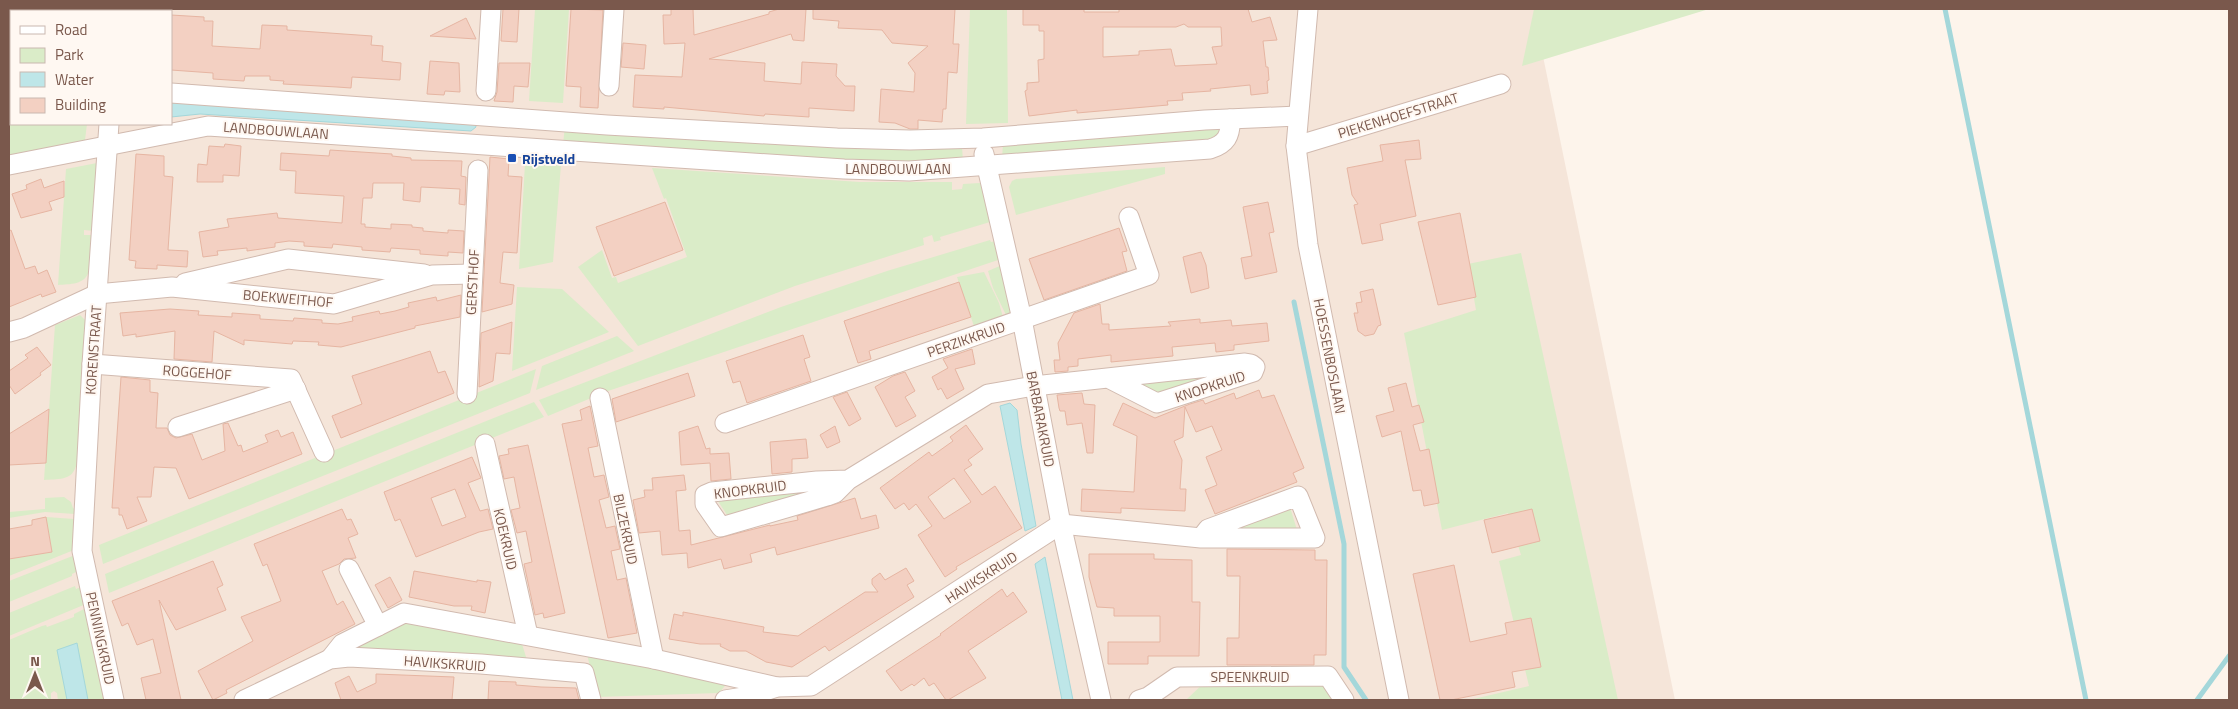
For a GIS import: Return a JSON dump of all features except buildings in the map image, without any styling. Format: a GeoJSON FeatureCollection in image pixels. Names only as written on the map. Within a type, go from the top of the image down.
{"type":"FeatureCollection","features":[{"type":"Feature","properties":{"kind":"street"},"geometry":{"type":"LineString","coordinates":[[486,91],[491,9]]}},
{"type":"Feature","properties":{"kind":"street"},"geometry":{"type":"LineString","coordinates":[[608,86],[614,9]]}},
{"type":"Feature","properties":{"kind":"street","name":"HOESSENBOSLAAN"},"geometry":{"type":"LineString","coordinates":[[1308,9],[1296,146],[1308,245],[1399,700]]}},
{"type":"Feature","properties":{"kind":"street","name":"PIEKENHOEFSTRAAT"},"geometry":{"type":"LineString","coordinates":[[1296,146],[1501,84]]}},
{"type":"Feature","properties":{"kind":"street","name":"LANDBOUWLAAN"},"geometry":{"type":"LineString","coordinates":[[172,93],[550,120],[837,138],[910,140],[983,138],[1230,119],[1298,116]]}},
{"type":"Feature","properties":{"kind":"street","name":"LANDBOUWLAAN"},"geometry":{"type":"LineString","coordinates":[[9,165],[208,126],[844,169],[909,170],[1210,149],[1220,146],[1228,138],[1230,119]]}},
{"type":"Feature","properties":{"kind":"street"},"geometry":{"type":"LineString","coordinates":[[546,149],[550,120]]}},
{"type":"Feature","properties":{"kind":"street","name":"KORENSTRAAT"},"geometry":{"type":"LineString","coordinates":[[88,576],[82,551],[92,364],[109,125]]}},
{"type":"Feature","properties":{"kind":"street","name":"BARBARAKRUID"},"geometry":{"type":"LineString","coordinates":[[983,138],[986,166],[1022,319],[1061,524],[1101,700]]}},
{"type":"Feature","properties":{"kind":"street","name":"GERSTHOF"},"geometry":{"type":"LineString","coordinates":[[467,394],[478,170]]}},
{"type":"Feature","properties":{"kind":"street","name":"PERZIKKRUID"},"geometry":{"type":"LineString","coordinates":[[725,422],[1149,275],[1129,217]]}},
{"type":"Feature","properties":{"kind":"street","name":"BOEKWEITHOF"},"geometry":{"type":"LineString","coordinates":[[14,333],[97,294],[172,286],[288,259],[432,275],[472,274]]}},
{"type":"Feature","properties":{"kind":"street","name":"BOEKWEITHOF"},"geometry":{"type":"LineString","coordinates":[[172,286],[334,304],[432,275]]}},
{"type":"Feature","properties":{"kind":"street","name":"KNOPKRUID"},"geometry":{"type":"LineString","coordinates":[[848,480],[817,481],[712,492],[705,495],[705,504],[721,527],[827,496],[835,492],[848,480],[988,394],[1034,386],[1245,363],[1255,367],[1253,372],[1157,403],[1108,378]]}},
{"type":"Feature","properties":{"kind":"street","name":"ROGGEHOF"},"geometry":{"type":"LineString","coordinates":[[92,364],[291,379],[296,389]]}},
{"type":"Feature","properties":{"kind":"street"},"geometry":{"type":"LineString","coordinates":[[178,427],[296,389],[324,452]]}},
{"type":"Feature","properties":{"kind":"street","name":"BILZEKRUID"},"geometry":{"type":"LineString","coordinates":[[600,398],[654,659]]}},
{"type":"Feature","properties":{"kind":"street","name":"KOEKRUID"},"geometry":{"type":"LineString","coordinates":[[484,444],[528,635]]}},
{"type":"Feature","properties":{"kind":"street"},"geometry":{"type":"LineString","coordinates":[[1061,524],[1201,538],[1218,539],[1315,538],[1298,496],[1208,529],[1201,538]]}},
{"type":"Feature","properties":{"kind":"street","name":"HAVIKSKRUID"},"geometry":{"type":"LineString","coordinates":[[330,659],[342,644],[404,613],[654,659],[777,687],[811,686],[866,653],[1061,524]]}},
{"type":"Feature","properties":{"kind":"street"},"geometry":{"type":"LineString","coordinates":[[349,569],[378,626]]}},
{"type":"Feature","properties":{"kind":"street","name":"PENNINGKRUID"},"geometry":{"type":"LineString","coordinates":[[88,576],[114,700]]}},
{"type":"Feature","properties":{"kind":"street"},"geometry":{"type":"LineString","coordinates":[[553,640],[560,671]]}},
{"type":"Feature","properties":{"kind":"street","name":"HAVIKSKRUID"},"geometry":{"type":"LineString","coordinates":[[244,700],[330,659],[358,657],[584,673],[591,700]]}},
{"type":"Feature","properties":{"kind":"street","name":"SPEENKRUID"},"geometry":{"type":"LineString","coordinates":[[1144,699],[1176,677],[1328,676],[1344,700]]}},
{"type":"Feature","properties":{"kind":"street","name":"HAVIKSKRUID"},"geometry":{"type":"LineString","coordinates":[[725,700],[750,696],[777,687]]}},
{"type":"Feature","properties":{"kind":"street","name":"SPEENKRUID"},"geometry":{"type":"LineString","coordinates":[[1144,699],[1168,700]]}},
{"type":"Feature","properties":{"kind":"shaded area"},"geometry":{"type":"Polygon","coordinates":[[[9,9],[1538,9],[1537,27],[1675,700],[9,700],[9,9]]]}},
{"type":"Feature","properties":{"kind":"green space"},"geometry":{"type":"Polygon","coordinates":[[[535,9],[569,9],[563,103],[529,101],[535,9]]]}},
{"type":"Feature","properties":{"kind":"green space"},"geometry":{"type":"Polygon","coordinates":[[[970,9],[1007,9],[1008,123],[966,124],[970,9]]]}},
{"type":"Feature","properties":{"kind":"green space"},"geometry":{"type":"Polygon","coordinates":[[[1534,9],[1709,9],[1522,66],[1534,9]]]}},
{"type":"Feature","properties":{"kind":"green space"},"geometry":{"type":"Polygon","coordinates":[[[9,93],[10,125],[87,125],[85,140],[9,156],[9,93]]]}},
{"type":"Feature","properties":{"kind":"green space"},"geometry":{"type":"Polygon","coordinates":[[[565,126],[962,147],[963,161],[910,166],[563,144],[565,126]]]}},
{"type":"Feature","properties":{"kind":"green space"},"geometry":{"type":"Polygon","coordinates":[[[1214,127],[1220,129],[1220,138],[1208,145],[1002,158],[1003,144],[1214,127]]]}},
{"type":"Feature","properties":{"kind":"green space"},"geometry":{"type":"Polygon","coordinates":[[[97,163],[94,231],[84,230],[84,235],[94,235],[91,271],[81,281],[58,285],[66,169],[97,163]]]}},
{"type":"Feature","properties":{"kind":"green space"},"geometry":{"type":"Polygon","coordinates":[[[525,163],[561,165],[553,262],[519,269],[525,163]]]}},
{"type":"Feature","properties":{"kind":"green space"},"geometry":{"type":"Polygon","coordinates":[[[1165,167],[1165,174],[1016,215],[1009,187],[1012,181],[1016,179],[1165,167]]]}},
{"type":"Feature","properties":{"kind":"green space"},"geometry":{"type":"Polygon","coordinates":[[[652,168],[860,182],[952,182],[952,190],[962,189],[963,184],[980,183],[980,181],[985,180],[991,225],[990,222],[940,237],[941,240],[934,242],[932,235],[923,238],[924,245],[795,286],[638,346],[578,267],[602,250],[612,278],[616,277],[618,283],[687,257],[666,198],[664,199],[652,168]]]}},
{"type":"Feature","properties":{"kind":"green space"},"geometry":{"type":"Polygon","coordinates":[[[990,240],[991,242],[997,241],[1001,259],[608,391],[548,416],[539,400],[781,307],[887,271],[990,240]]]}},
{"type":"Feature","properties":{"kind":"green space"},"geometry":{"type":"Polygon","coordinates":[[[1521,253],[1618,700],[1469,700],[1529,686],[1499,561],[1521,555],[1508,513],[1442,530],[1404,333],[1476,310],[1468,264],[1521,253]]]}},
{"type":"Feature","properties":{"kind":"green space"},"geometry":{"type":"Polygon","coordinates":[[[1002,265],[1013,316],[1006,315],[993,288],[988,271],[1002,265]]]}},
{"type":"Feature","properties":{"kind":"green space"},"geometry":{"type":"Polygon","coordinates":[[[984,272],[999,303],[1003,317],[975,329],[957,277],[984,272]]]}},
{"type":"Feature","properties":{"kind":"green space"},"geometry":{"type":"Polygon","coordinates":[[[517,287],[562,289],[609,332],[512,371],[517,287]]]}},
{"type":"Feature","properties":{"kind":"green space"},"geometry":{"type":"Polygon","coordinates":[[[80,315],[88,323],[78,466],[68,477],[44,480],[55,325],[80,315]]]}},
{"type":"Feature","properties":{"kind":"green space"},"geometry":{"type":"Polygon","coordinates":[[[617,336],[634,351],[536,390],[542,366],[617,336]]]}},
{"type":"Feature","properties":{"kind":"green space"},"geometry":{"type":"Polygon","coordinates":[[[536,369],[530,393],[103,564],[99,545],[536,369]]]}},
{"type":"Feature","properties":{"kind":"green space"},"geometry":{"type":"Polygon","coordinates":[[[1208,376],[1156,396],[1131,383],[1208,376]]]}},
{"type":"Feature","properties":{"kind":"green space"},"geometry":{"type":"Polygon","coordinates":[[[534,402],[544,417],[109,593],[105,574],[534,402]]]}},
{"type":"Feature","properties":{"kind":"green space"},"geometry":{"type":"Polygon","coordinates":[[[826,489],[727,515],[716,498],[826,489]]]}},
{"type":"Feature","properties":{"kind":"green space"},"geometry":{"type":"Polygon","coordinates":[[[64,497],[71,502],[75,509],[75,514],[45,512],[9,518],[9,512],[45,509],[45,498],[64,497]]]}},
{"type":"Feature","properties":{"kind":"green space"},"geometry":{"type":"Polygon","coordinates":[[[1289,504],[1298,533],[1219,533],[1289,504]]]}},
{"type":"Feature","properties":{"kind":"green space"},"geometry":{"type":"Polygon","coordinates":[[[46,517],[74,519],[74,550],[9,576],[9,559],[52,552],[46,517]]]}},
{"type":"Feature","properties":{"kind":"green space"},"geometry":{"type":"Polygon","coordinates":[[[75,555],[78,571],[72,574],[72,576],[9,602],[9,581],[75,555]]]}},
{"type":"Feature","properties":{"kind":"green space"},"geometry":{"type":"Polygon","coordinates":[[[75,586],[76,589],[83,586],[86,604],[9,636],[9,613],[75,586]]]}},
{"type":"Feature","properties":{"kind":"green space"},"geometry":{"type":"Polygon","coordinates":[[[86,608],[107,700],[58,700],[57,693],[54,691],[51,693],[51,700],[9,700],[9,640],[42,626],[46,625],[47,627],[74,617],[74,614],[86,608]]]}},
{"type":"Feature","properties":{"kind":"green space"},"geometry":{"type":"Polygon","coordinates":[[[405,621],[521,641],[528,663],[354,649],[405,621]]]}},
{"type":"Feature","properties":{"kind":"green space"},"geometry":{"type":"Polygon","coordinates":[[[587,654],[729,681],[719,693],[597,697],[587,654]]]}},
{"type":"Feature","properties":{"kind":"green space"},"geometry":{"type":"Polygon","coordinates":[[[1206,681],[1324,685],[1335,700],[1187,699],[1206,681]]]}},
{"type":"Feature","properties":{"kind":"water"},"geometry":{"type":"Polygon","coordinates":[[[172,102],[475,123],[476,127],[471,131],[200,114],[172,117],[172,102]]]}},
{"type":"Feature","properties":{"kind":"water"},"geometry":{"type":"Polygon","coordinates":[[[1010,403],[1017,410],[1021,444],[1036,526],[1025,531],[1000,406],[1010,403]]]}},
{"type":"Feature","properties":{"kind":"water"},"geometry":{"type":"Polygon","coordinates":[[[1045,557],[1073,700],[1062,700],[1035,564],[1045,557]]]}},
{"type":"Feature","properties":{"kind":"water"},"geometry":{"type":"Polygon","coordinates":[[[77,643],[88,700],[67,700],[57,650],[77,643]]]}},
{"type":"Feature","properties":{"kind":"waterway"},"geometry":{"type":"LineString","coordinates":[[1945,9],[2086,700]]}},
{"type":"Feature","properties":{"kind":"waterway"},"geometry":{"type":"LineString","coordinates":[[1294,302],[1344,544],[1344,667],[1366,700]]}},
{"type":"Feature","properties":{"kind":"waterway"},"geometry":{"type":"LineString","coordinates":[[2197,700],[2229,656]]}},
{"type":"Feature","properties":{"kind":"place","name":"Rijstveld"},"geometry":{"type":"Point","coordinates":[512,158]}}]}
